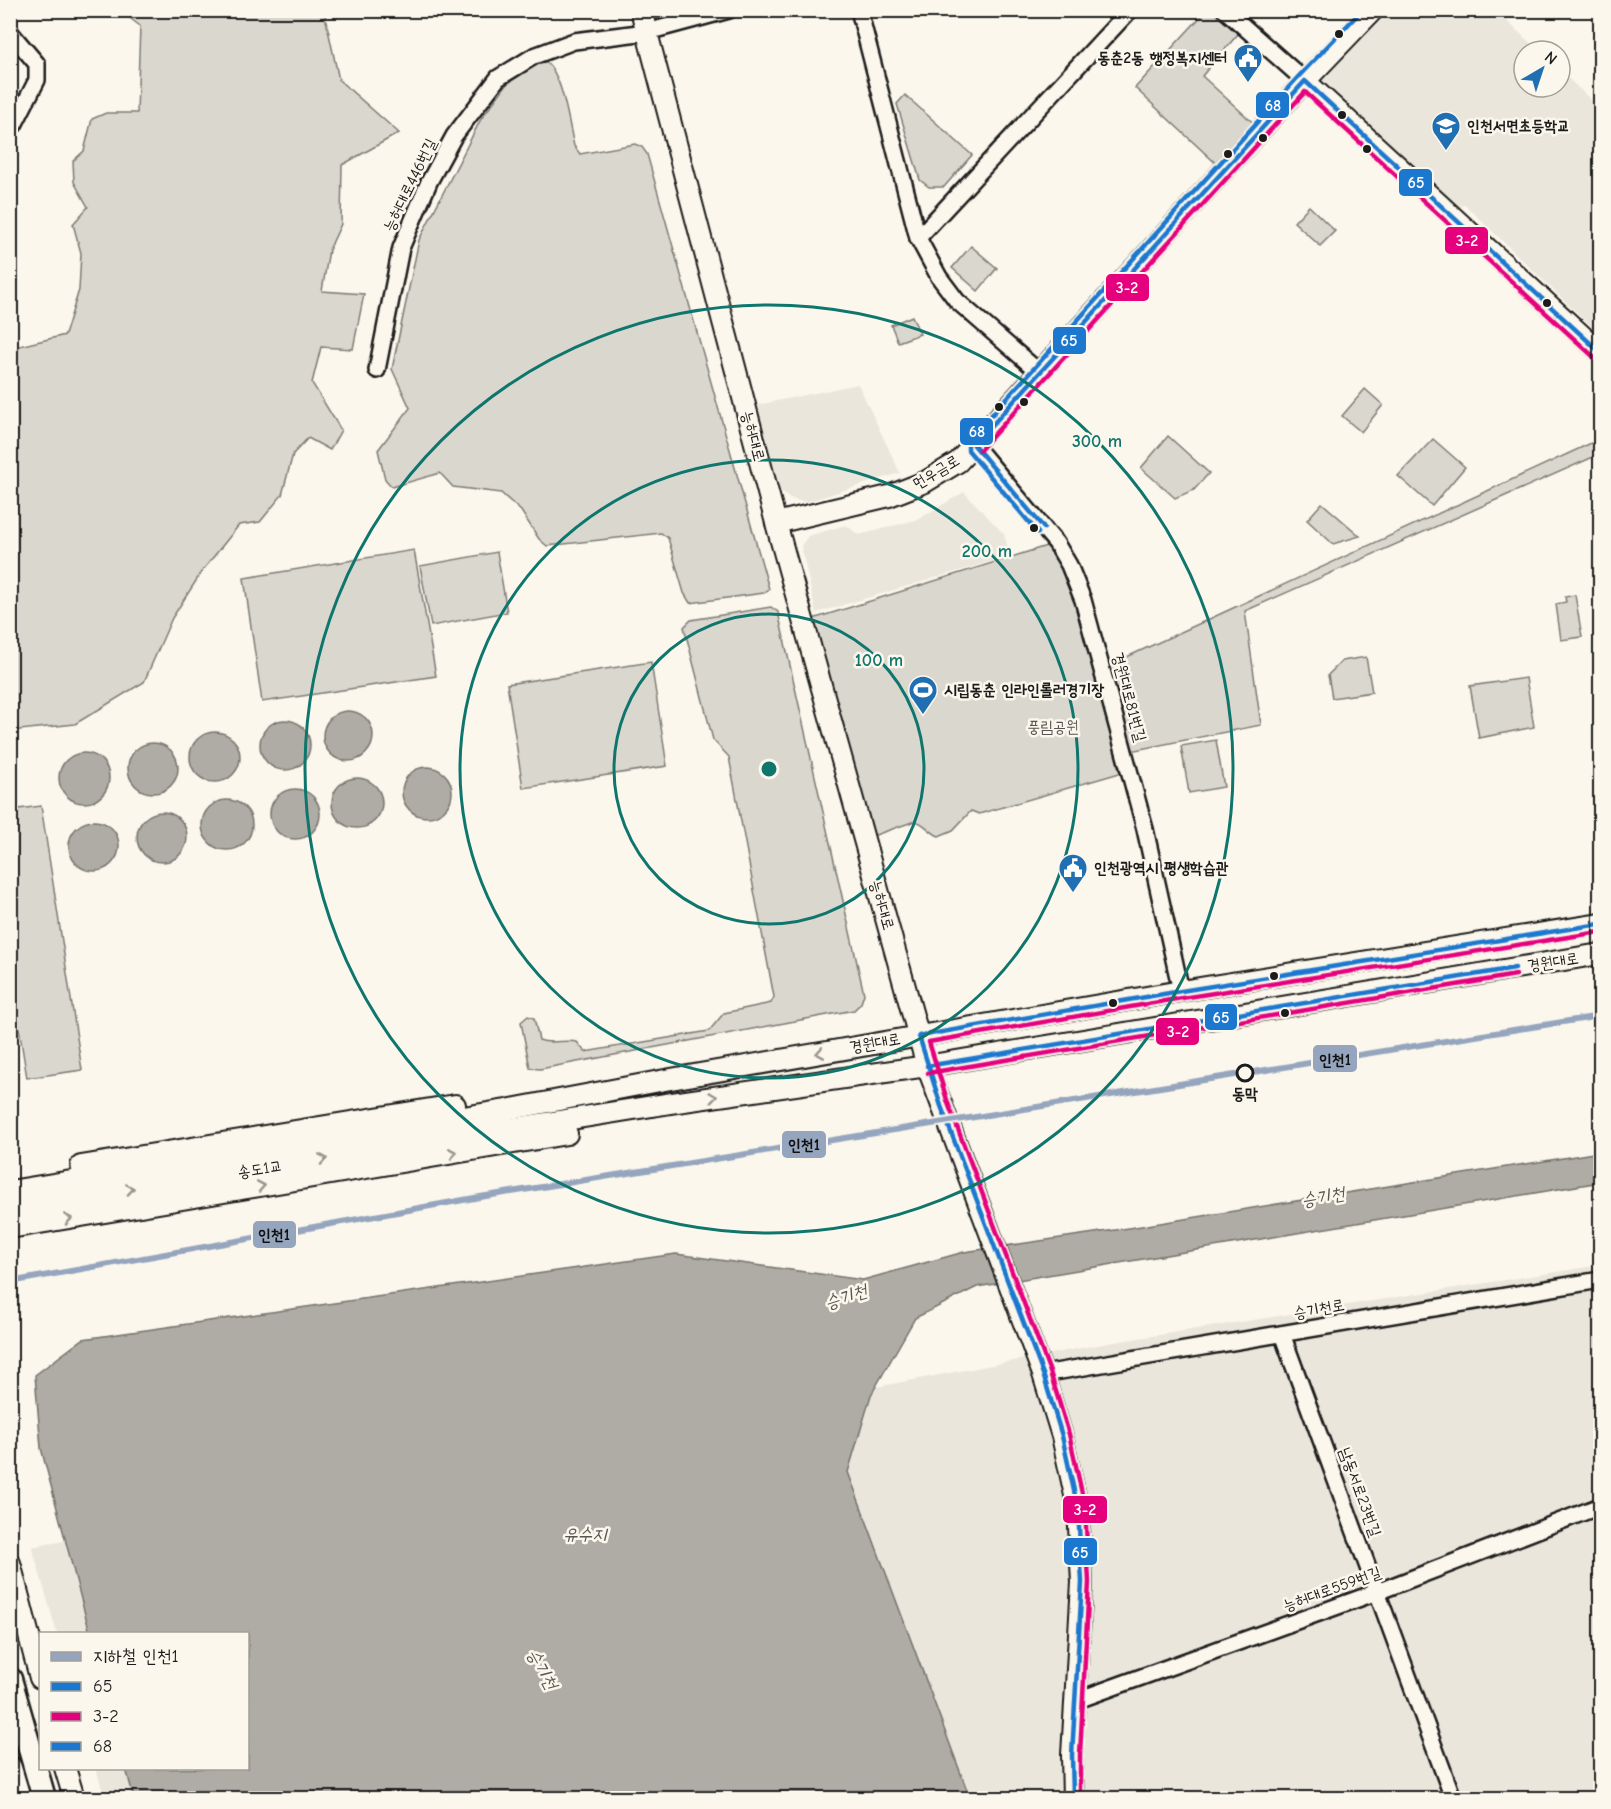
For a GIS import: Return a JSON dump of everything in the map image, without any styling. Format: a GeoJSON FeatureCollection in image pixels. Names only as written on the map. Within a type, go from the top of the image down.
{"type":"FeatureCollection","features":[{"type":"Feature","properties":{"kind":"highway"},"geometry":{"type":"LineString","coordinates":[[10,1679],[44,1798]]}},
{"type":"Feature","properties":{"kind":"highway"},"geometry":{"type":"LineString","coordinates":[[10,1768],[19,1798]]}},
{"type":"Feature","properties":{"kind":"main road","name":"능허대로"},"geometry":{"type":"LineString","coordinates":[[641,10],[776,523],[918,1036],[927,1066],[1043,1374],[1062,1436],[1078,1509],[1082,1582],[1072,1755],[1073,1798]]}},
{"type":"Feature","properties":{"kind":"main road","name":"먼우금로"},"geometry":{"type":"LineString","coordinates":[[776,523],[889,496],[919,485],[958,462],[1305,81],[1373,10]]}},
{"type":"Feature","properties":{"kind":"main road"},"geometry":{"type":"LineString","coordinates":[[1305,81],[1600,352]]}},
{"type":"Feature","properties":{"kind":"main road","name":"경원대로"},"geometry":{"type":"LineString","coordinates":[[508,1120],[665,1080],[1048,1013],[1600,924]]}},
{"type":"Feature","properties":{"kind":"main road","name":"경원대로"},"geometry":{"type":"LineString","coordinates":[[508,1120],[671,1104],[927,1066],[1600,954]]}},
{"type":"Feature","properties":{"kind":"main road"},"geometry":{"type":"LineString","coordinates":[[1048,1013],[1036,1021],[1030,1033],[1035,1040],[1054,1045]]}},
{"type":"Feature","properties":{"kind":"main road"},"geometry":{"type":"LineString","coordinates":[[10,1178],[596,1082],[665,1080]]}},
{"type":"Feature","properties":{"kind":"main road"},"geometry":{"type":"LineString","coordinates":[[10,1228],[605,1127],[671,1104]]}},
{"type":"Feature","properties":{"kind":"main road","name":"송도1교"},"geometry":{"type":"LineString","coordinates":[[10,1191],[508,1120]]}},
{"type":"Feature","properties":{"kind":"main road","name":"송도1교"},"geometry":{"type":"LineString","coordinates":[[10,1209],[508,1120]]}},
{"type":"Feature","properties":{"kind":"main road"},"geometry":{"type":"LineString","coordinates":[[10,1563],[39,1674]]}},
{"type":"Feature","properties":{"kind":"main road"},"geometry":{"type":"LineString","coordinates":[[66,1770],[74,1798]]}},
{"type":"Feature","properties":{"kind":"street","name":"능허대로446번길"},"geometry":{"type":"LineString","coordinates":[[377,370],[401,248],[429,182],[454,136],[498,78],[534,56],[574,41],[647,32],[729,10]]}},
{"type":"Feature","properties":{"kind":"street"},"geometry":{"type":"LineString","coordinates":[[860,10],[918,238],[939,277],[957,301],[1040,373]]}},
{"type":"Feature","properties":{"kind":"street"},"geometry":{"type":"LineString","coordinates":[[918,238],[1130,10]]}},
{"type":"Feature","properties":{"kind":"street"},"geometry":{"type":"LineString","coordinates":[[1225,10],[1305,81]]}},
{"type":"Feature","properties":{"kind":"street"},"geometry":{"type":"LineString","coordinates":[[10,32],[37,64],[37,80],[14,125],[10,126]]}},
{"type":"Feature","properties":{"kind":"street","name":"경원대로81번길"},"geometry":{"type":"LineString","coordinates":[[974,445],[1056,543],[1069,565],[1083,600],[1145,829],[1180,991]]}},
{"type":"Feature","properties":{"kind":"street","name":"승기천로"},"geometry":{"type":"LineString","coordinates":[[1043,1374],[1600,1280]]}},
{"type":"Feature","properties":{"kind":"street","name":"남동서로23번길"},"geometry":{"type":"LineString","coordinates":[[1282,1334],[1453,1798]]}},
{"type":"Feature","properties":{"kind":"street","name":"능허대로559번길"},"geometry":{"type":"LineString","coordinates":[[1075,1701],[1377,1592],[1600,1506]]}},
{"type":"Feature","properties":{"kind":"shaded area","name":"인천서면초등학교"},"geometry":{"type":"Polygon","coordinates":[[[1373,11],[1496,11],[1526,39],[1512,39],[1512,99],[1572,99],[1572,82],[1600,108],[1600,335],[1464,204],[1453,216],[1305,81],[1373,11]]]}},
{"type":"Feature","properties":{"kind":"shaded area"},"geometry":{"type":"Polygon","coordinates":[[[858,384],[900,473],[806,502],[786,496],[775,488],[753,406],[858,384]]]}},
{"type":"Feature","properties":{"kind":"shaded area"},"geometry":{"type":"Polygon","coordinates":[[[964,492],[1004,534],[1010,556],[816,613],[801,546],[808,536],[846,525],[859,535],[919,519],[964,492]]]}},
{"type":"Feature","properties":{"kind":"shaded area"},"geometry":{"type":"Polygon","coordinates":[[[1600,1265],[1600,1798],[105,1798],[96,1770],[249,1770],[249,1632],[57,1632],[32,1547],[1108,1343],[1600,1265]]]}},
{"type":"Feature","properties":{"kind":"green space"},"geometry":{"type":"Polygon","coordinates":[[[121,11],[324,11],[339,80],[399,133],[342,165],[341,224],[329,250],[322,291],[364,294],[353,349],[321,347],[312,383],[341,430],[330,450],[308,438],[293,454],[282,495],[260,522],[239,525],[203,570],[172,618],[144,682],[75,724],[11,731],[11,348],[65,335],[79,290],[81,253],[73,224],[88,207],[74,182],[73,161],[84,151],[92,119],[106,113],[137,113],[140,26],[121,11]]]}},
{"type":"Feature","properties":{"kind":"green space"},"geometry":{"type":"Polygon","coordinates":[[[1206,11],[1225,11],[1244,27],[1202,76],[1261,130],[1224,171],[1135,88],[1206,11]]]}},
{"type":"Feature","properties":{"kind":"green space"},"geometry":{"type":"Polygon","coordinates":[[[543,60],[550,65],[560,86],[574,146],[580,154],[635,144],[642,147],[647,154],[769,589],[764,593],[690,603],[684,593],[668,538],[661,533],[547,546],[539,539],[521,511],[501,493],[453,487],[440,473],[392,487],[385,479],[378,450],[410,408],[392,369],[419,240],[481,119],[507,84],[543,60]]]}},
{"type":"Feature","properties":{"kind":"green space"},"geometry":{"type":"Polygon","coordinates":[[[905,95],[972,155],[944,187],[929,187],[920,180],[897,104],[905,95]]]}},
{"type":"Feature","properties":{"kind":"green space"},"geometry":{"type":"Polygon","coordinates":[[[1309,206],[1335,231],[1320,246],[1294,222],[1309,206]]]}},
{"type":"Feature","properties":{"kind":"green space"},"geometry":{"type":"Polygon","coordinates":[[[971,246],[997,268],[978,291],[952,268],[971,246]]]}},
{"type":"Feature","properties":{"kind":"green space"},"geometry":{"type":"Polygon","coordinates":[[[912,316],[920,334],[898,342],[891,325],[912,316]]]}},
{"type":"Feature","properties":{"kind":"green space"},"geometry":{"type":"Polygon","coordinates":[[[1365,389],[1383,405],[1361,432],[1342,416],[1365,389]]]}},
{"type":"Feature","properties":{"kind":"green space"},"geometry":{"type":"Polygon","coordinates":[[[1168,436],[1209,473],[1194,490],[1175,498],[1141,468],[1168,436]]]}},
{"type":"Feature","properties":{"kind":"green space"},"geometry":{"type":"Polygon","coordinates":[[[1433,439],[1465,467],[1432,506],[1398,476],[1433,439]]]}},
{"type":"Feature","properties":{"kind":"green space","name":"풍림공원"},"geometry":{"type":"Polygon","coordinates":[[[1600,439],[1600,454],[1245,611],[1261,725],[1125,752],[1130,770],[979,814],[971,811],[953,830],[939,836],[915,821],[864,839],[803,622],[1056,543],[1103,668],[1600,439]]]}},
{"type":"Feature","properties":{"kind":"green space"},"geometry":{"type":"Polygon","coordinates":[[[1322,503],[1360,536],[1333,544],[1307,520],[1322,503]]]}},
{"type":"Feature","properties":{"kind":"green space"},"geometry":{"type":"Polygon","coordinates":[[[414,550],[436,676],[262,702],[244,578],[414,550]]]}},
{"type":"Feature","properties":{"kind":"green space"},"geometry":{"type":"Polygon","coordinates":[[[497,552],[507,612],[431,626],[420,566],[497,552]]]}},
{"type":"Feature","properties":{"kind":"green space"},"geometry":{"type":"Polygon","coordinates":[[[1575,595],[1582,637],[1561,640],[1556,604],[1566,602],[1565,597],[1575,595]]]}},
{"type":"Feature","properties":{"kind":"green space"},"geometry":{"type":"Polygon","coordinates":[[[771,607],[778,612],[864,994],[861,1003],[854,1010],[540,1069],[530,1068],[521,1022],[528,1016],[534,1018],[539,1040],[577,1042],[585,1052],[709,1031],[724,1013],[771,1003],[774,997],[729,757],[713,740],[684,627],[691,620],[771,607]]]}},
{"type":"Feature","properties":{"kind":"green space"},"geometry":{"type":"Polygon","coordinates":[[[1366,657],[1372,692],[1332,698],[1328,675],[1342,661],[1366,657]]]}},
{"type":"Feature","properties":{"kind":"green space"},"geometry":{"type":"Polygon","coordinates":[[[651,662],[667,766],[523,788],[507,684],[651,662]]]}},
{"type":"Feature","properties":{"kind":"green space"},"geometry":{"type":"Polygon","coordinates":[[[1526,678],[1534,727],[1479,738],[1470,686],[1526,678]]]}},
{"type":"Feature","properties":{"kind":"green space"},"geometry":{"type":"Polygon","coordinates":[[[1216,740],[1224,787],[1189,793],[1181,746],[1216,740]]]}},
{"type":"Feature","properties":{"kind":"green space"},"geometry":{"type":"Polygon","coordinates":[[[41,806],[82,1070],[27,1078],[11,978],[11,810],[41,806]]]}},
{"type":"Feature","properties":{"kind":"water"},"geometry":{"type":"Polygon","coordinates":[[[343,711],[353,711],[366,718],[373,731],[373,741],[366,754],[353,761],[343,761],[334,757],[327,750],[323,741],[323,731],[327,722],[334,715],[343,711]]]}},
{"type":"Feature","properties":{"kind":"water"},"geometry":{"type":"Polygon","coordinates":[[[280,720],[290,720],[303,727],[310,740],[310,750],[303,763],[290,770],[280,770],[271,766],[264,759],[260,750],[260,740],[264,731],[271,724],[280,720]]]}},
{"type":"Feature","properties":{"kind":"water"},"geometry":{"type":"Polygon","coordinates":[[[210,732],[220,732],[233,739],[240,752],[240,762],[233,775],[220,782],[210,782],[201,778],[194,771],[190,762],[190,752],[194,743],[201,736],[210,732]]]}},
{"type":"Feature","properties":{"kind":"water"},"geometry":{"type":"Polygon","coordinates":[[[148,743],[158,743],[171,750],[178,763],[178,773],[171,786],[158,793],[148,793],[139,789],[132,782],[128,773],[128,763],[132,754],[139,747],[148,743]]]}},
{"type":"Feature","properties":{"kind":"water"},"geometry":{"type":"Polygon","coordinates":[[[79,753],[89,753],[102,760],[109,773],[109,783],[102,796],[89,803],[79,803],[70,799],[63,792],[59,783],[59,773],[63,764],[70,757],[79,753]]]}},
{"type":"Feature","properties":{"kind":"water"},"geometry":{"type":"Polygon","coordinates":[[[422,767],[432,767],[445,774],[452,787],[452,797],[445,810],[432,817],[422,817],[413,813],[406,806],[402,797],[402,787],[406,778],[413,771],[422,767]]]}},
{"type":"Feature","properties":{"kind":"water"},"geometry":{"type":"Polygon","coordinates":[[[352,778],[362,778],[375,785],[382,798],[382,808],[375,821],[362,828],[352,828],[343,824],[336,817],[332,808],[332,798],[336,789],[343,782],[352,778]]]}},
{"type":"Feature","properties":{"kind":"water"},"geometry":{"type":"Polygon","coordinates":[[[290,789],[300,789],[313,796],[320,809],[320,819],[313,832],[300,839],[290,839],[281,835],[274,828],[270,819],[270,809],[274,800],[281,793],[290,789]]]}},
{"type":"Feature","properties":{"kind":"water"},"geometry":{"type":"Polygon","coordinates":[[[222,800],[232,800],[245,807],[252,820],[252,830],[245,843],[232,850],[222,850],[213,846],[206,839],[202,830],[202,820],[206,811],[213,804],[222,800]]]}},
{"type":"Feature","properties":{"kind":"water"},"geometry":{"type":"Polygon","coordinates":[[[157,812],[167,812],[180,819],[187,832],[187,842],[180,855],[167,862],[157,862],[148,858],[141,851],[137,842],[137,832],[141,823],[148,816],[157,812]]]}},
{"type":"Feature","properties":{"kind":"water"},"geometry":{"type":"Polygon","coordinates":[[[89,821],[99,821],[112,828],[119,841],[119,851],[112,864],[99,871],[89,871],[80,867],[73,860],[69,851],[69,841],[73,832],[80,825],[89,821]]]}},
{"type":"Feature","properties":{"kind":"water","name":"유수지"},"geometry":{"type":"Polygon","coordinates":[[[1600,1152],[1600,1182],[977,1287],[915,1318],[871,1395],[848,1472],[970,1798],[134,1798],[126,1770],[249,1770],[249,1632],[90,1632],[41,1448],[35,1375],[83,1339],[676,1254],[863,1280],[964,1252],[1129,1228],[1600,1152]]]}},
{"type":"Feature","properties":{"kind":"metro line","name":"인천1"},"geometry":{"type":"LineString","coordinates":[[10,1282],[480,1197],[1600,1016]]}},
{"type":"Feature","properties":{"kind":"transit line","name":"68"},"geometry":{"type":"LineString","coordinates":[[1038,533],[968,450],[968,441],[1299,76],[1362,10]]}},
{"type":"Feature","properties":{"kind":"transit line","name":"65"},"geometry":{"type":"LineString","coordinates":[[1044,528],[974,445],[1305,81],[1600,352]]}},
{"type":"Feature","properties":{"kind":"transit line","name":"3-2"},"geometry":{"type":"LineString","coordinates":[[980,450],[1305,92],[1595,358]]}},
{"type":"Feature","properties":{"kind":"transit line","name":"65"},"geometry":{"type":"LineString","coordinates":[[1073,1798],[1072,1755],[1082,1582],[1078,1509],[1062,1436],[1043,1374],[941,1106],[919,1036],[1181,991],[1600,924]]}},
{"type":"Feature","properties":{"kind":"transit line","name":"3-2"},"geometry":{"type":"LineString","coordinates":[[1080,1798],[1089,1582],[1085,1507],[1069,1434],[1050,1372],[948,1103],[929,1042],[1182,998],[1600,932]]}},
{"type":"Feature","properties":{"kind":"transit line","name":"65"},"geometry":{"type":"LineString","coordinates":[[927,1066],[1515,968]]}},
{"type":"Feature","properties":{"kind":"transit line","name":"3-2"},"geometry":{"type":"LineString","coordinates":[[928,1073],[1516,975]]}},
{"type":"Feature","properties":{"kind":"place","name":"동춘2동 행정복지센터"},"geometry":{"type":"Point","coordinates":[1248,84]}},
{"type":"Feature","properties":{"kind":"place","name":"인천서면초등학교"},"geometry":{"type":"Point","coordinates":[1446,152]}},
{"type":"Feature","properties":{"kind":"place","name":"시립동춘 인라인롤러경기장"},"geometry":{"type":"Point","coordinates":[923,716]}},
{"type":"Feature","properties":{"kind":"place","name":"인천광역시 평생학습관"},"geometry":{"type":"Point","coordinates":[1073,894]}},
{"type":"Feature","properties":{"kind":"place","name":"동막"},"geometry":{"type":"Point","coordinates":[1245,1073]}},
{"type":"Feature","properties":{"kind":"water label","name":"승기천"},"geometry":{"type":"Point","coordinates":[1323,1197]}},
{"type":"Feature","properties":{"kind":"water label","name":"승기천"},"geometry":{"type":"Point","coordinates":[846,1297]}},
{"type":"Feature","properties":{"kind":"water label","name":"승기천"},"geometry":{"type":"Point","coordinates":[542,1669]}}]}
